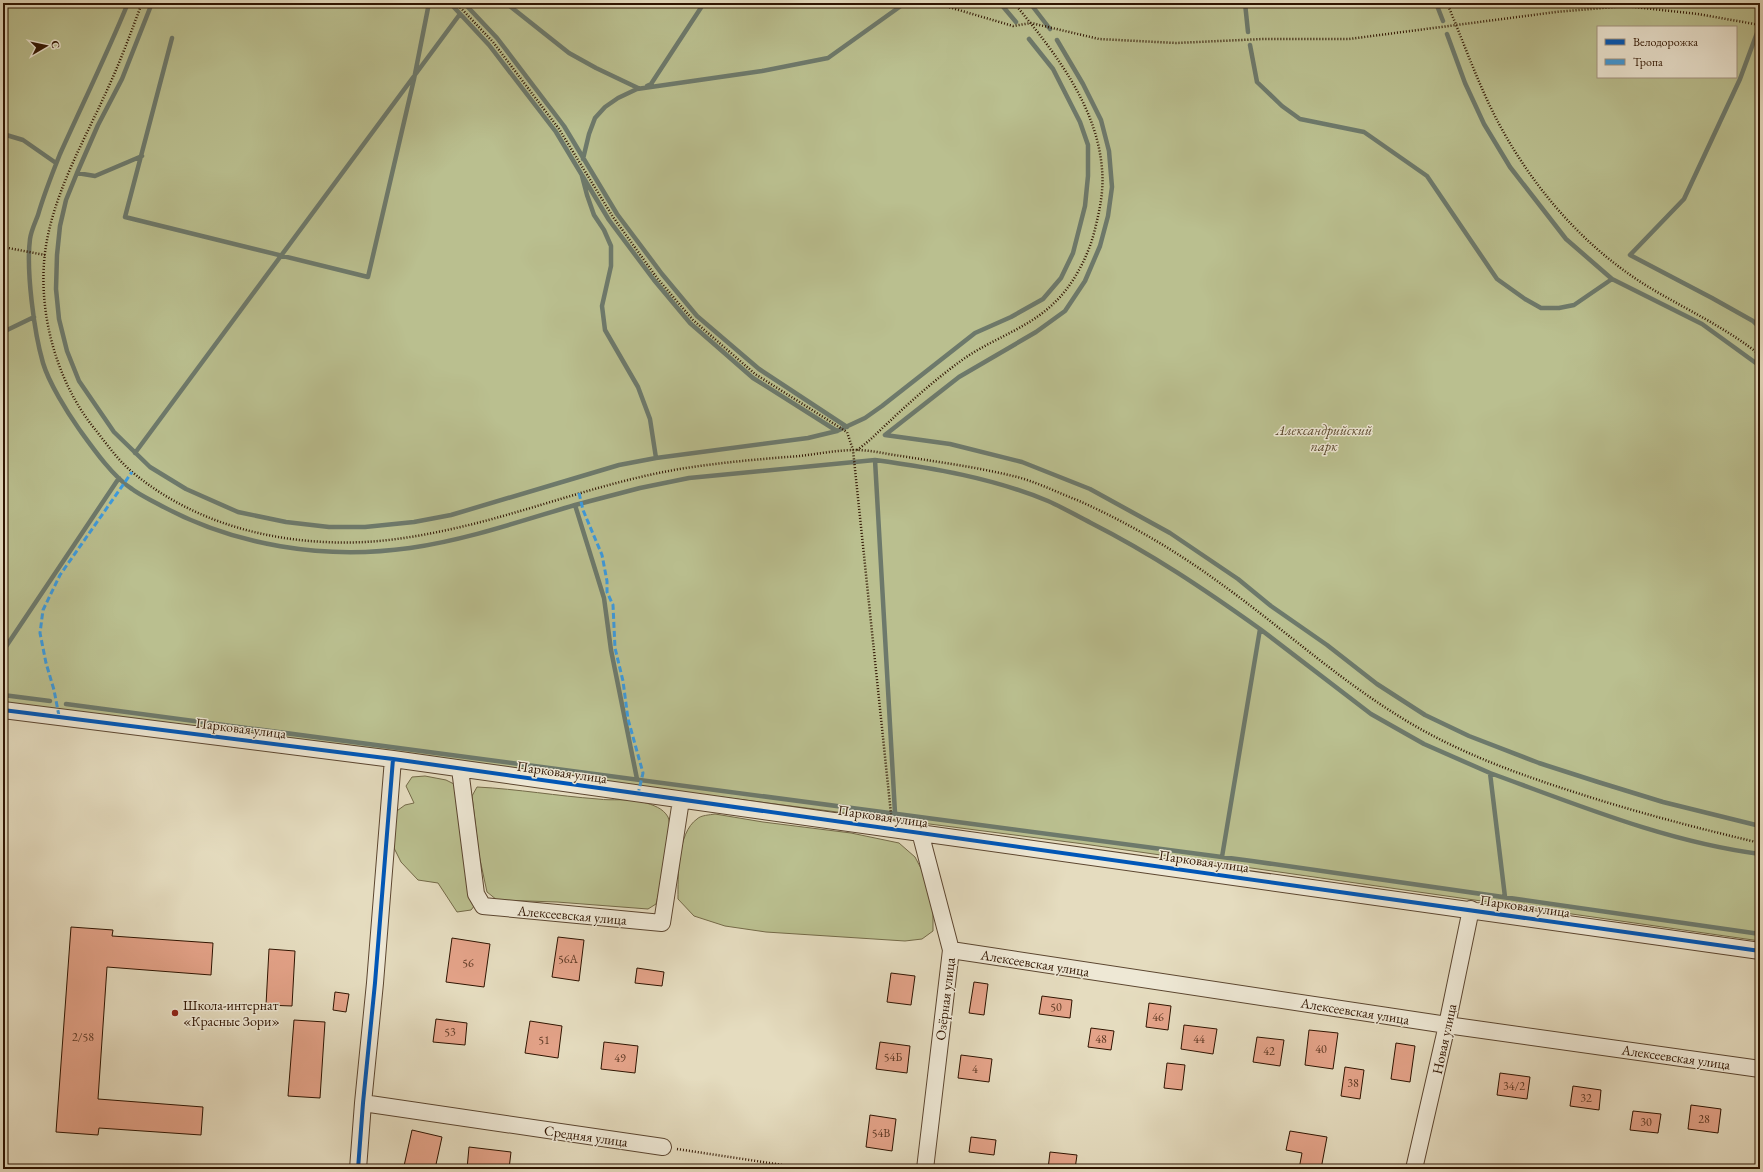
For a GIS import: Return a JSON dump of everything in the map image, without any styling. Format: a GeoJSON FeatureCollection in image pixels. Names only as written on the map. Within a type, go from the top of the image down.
{"type":"FeatureCollection","features":[{"type":"Feature","properties":{"kind":"street","name":"Парковая улица"},"geometry":{"type":"LineString","coordinates":[[3,710],[393,759],[1471,909],[1760,951]]}},
{"type":"Feature","properties":{"kind":"street"},"geometry":{"type":"LineString","coordinates":[[358,1169],[363,1102],[376,983],[393,759]]}},
{"type":"Feature","properties":{"kind":"street","name":"Алексеевская улица"},"geometry":{"type":"LineString","coordinates":[[460,769],[476,894],[483,906],[662,923],[681,800]]}},
{"type":"Feature","properties":{"kind":"street","name":"Озёрная улица"},"geometry":{"type":"LineString","coordinates":[[920,832],[951,950],[925,1169]]}},
{"type":"Feature","properties":{"kind":"street","name":"Новая улица"},"geometry":{"type":"LineString","coordinates":[[1414,1169],[1447,1025],[1471,909]]}},
{"type":"Feature","properties":{"kind":"street","name":"Алексеевская улица"},"geometry":{"type":"LineString","coordinates":[[951,950],[1447,1025],[1760,1069]]}},
{"type":"Feature","properties":{"kind":"street","name":"Средняя улица"},"geometry":{"type":"LineString","coordinates":[[363,1102],[663,1147]]}},
{"type":"Feature","properties":{"kind":"path"},"geometry":{"type":"LineString","coordinates":[[142,3],[116,71],[70,170],[56,206],[48,232],[45,255],[45,292],[51,336],[59,363],[72,394],[86,419],[119,460],[152,487],[198,513],[223,524],[254,533],[288,538],[336,542],[368,542],[406,537],[478,522],[644,476],[686,468],[855,450],[957,464],[1018,477],[1065,495],[1138,530],[1178,554],[1222,584],[1354,688],[1403,719],[1465,752],[1521,775],[1642,814],[1760,843]]}},
{"type":"Feature","properties":{"kind":"path"},"geometry":{"type":"LineString","coordinates":[[456,3],[493,42],[559,129],[613,217],[657,278],[693,320],[755,374],[847,432],[855,450],[891,810]]}},
{"type":"Feature","properties":{"kind":"path"},"geometry":{"type":"LineString","coordinates":[[935,3],[1013,26],[1031,23],[1099,39],[1176,43],[1349,39],[1556,12],[1625,6],[1698,14],[1760,24]]}},
{"type":"Feature","properties":{"kind":"path"},"geometry":{"type":"LineString","coordinates":[[855,450],[872,440],[920,394],[959,362],[1028,323],[1054,304],[1083,264],[1093,241],[1102,194],[1102,168],[1098,143],[1077,90],[1061,64],[1031,23],[1014,3]]}},
{"type":"Feature","properties":{"kind":"path"},"geometry":{"type":"LineString","coordinates":[[1447,3],[1478,79],[1498,122],[1531,175],[1577,231],[1586,240],[1646,286],[1740,339],[1760,355]]}},
{"type":"Feature","properties":{"kind":"path"},"geometry":{"type":"LineString","coordinates":[[3,247],[45,255]]}},
{"type":"Feature","properties":{"kind":"path"},"geometry":{"type":"LineString","coordinates":[[663,1147],[810,1169]]}},
{"type":"Feature","properties":{"kind":"green space","name":"Александрийский парк"},"geometry":{"type":"Polygon","coordinates":[[[3,3],[1760,3],[1760,941],[1084,844],[3,704],[3,3]]]}},
{"type":"Feature","properties":{"kind":"green space"},"geometry":{"type":"Polygon","coordinates":[[[425,776],[446,780],[456,785],[475,905],[471,910],[457,912],[438,883],[418,880],[401,862],[391,842],[394,813],[405,805],[414,803],[406,786],[412,777],[425,776]]]}},
{"type":"Feature","properties":{"kind":"green space"},"geometry":{"type":"Polygon","coordinates":[[[477,787],[603,800],[632,800],[647,803],[661,809],[668,817],[669,834],[666,859],[656,904],[648,909],[557,902],[497,900],[487,892],[479,855],[472,796],[477,787]]]}},
{"type":"Feature","properties":{"kind":"green space"},"geometry":{"type":"Polygon","coordinates":[[[715,814],[763,822],[851,833],[899,843],[915,857],[925,876],[933,908],[933,931],[922,939],[905,941],[766,932],[725,926],[694,916],[678,899],[678,879],[682,845],[690,826],[697,819],[703,816],[715,814]]]}},
{"type":"Feature","properties":{"kind":"building"},"geometry":{"type":"Polygon","coordinates":[[[71,927],[113,930],[112,936],[213,943],[211,975],[107,967],[98,1099],[203,1107],[201,1135],[99,1128],[98,1135],[56,1132],[71,927]]]}},
{"type":"Feature","properties":{"kind":"building"},"geometry":{"type":"Polygon","coordinates":[[[558,937],[584,940],[579,981],[552,977],[558,937]]]}},
{"type":"Feature","properties":{"kind":"building"},"geometry":{"type":"Polygon","coordinates":[[[452,938],[490,944],[484,987],[446,982],[452,938]]]}},
{"type":"Feature","properties":{"kind":"building"},"geometry":{"type":"Polygon","coordinates":[[[269,949],[295,951],[292,1006],[266,1005],[269,949]]]}},
{"type":"Feature","properties":{"kind":"building"},"geometry":{"type":"Polygon","coordinates":[[[637,968],[664,972],[662,986],[635,983],[637,968]]]}},
{"type":"Feature","properties":{"kind":"building"},"geometry":{"type":"Polygon","coordinates":[[[891,973],[915,976],[911,1005],[887,1002],[891,973]]]}},
{"type":"Feature","properties":{"kind":"building"},"geometry":{"type":"Polygon","coordinates":[[[974,982],[988,984],[984,1015],[969,1013],[974,982]]]}},
{"type":"Feature","properties":{"kind":"building"},"geometry":{"type":"Polygon","coordinates":[[[335,992],[349,994],[346,1012],[333,1010],[335,992]]]}},
{"type":"Feature","properties":{"kind":"building"},"geometry":{"type":"Polygon","coordinates":[[[1042,996],[1072,1000],[1070,1018],[1039,1014],[1042,996]]]}},
{"type":"Feature","properties":{"kind":"building"},"geometry":{"type":"Polygon","coordinates":[[[1149,1003],[1171,1006],[1168,1030],[1146,1027],[1149,1003]]]}},
{"type":"Feature","properties":{"kind":"building"},"geometry":{"type":"Polygon","coordinates":[[[436,1019],[467,1023],[465,1045],[433,1042],[436,1019]]]}},
{"type":"Feature","properties":{"kind":"building"},"geometry":{"type":"Polygon","coordinates":[[[294,1020],[325,1022],[320,1098],[288,1096],[294,1020]]]}},
{"type":"Feature","properties":{"kind":"building"},"geometry":{"type":"Polygon","coordinates":[[[530,1021],[562,1026],[558,1058],[525,1053],[530,1021]]]}},
{"type":"Feature","properties":{"kind":"building"},"geometry":{"type":"Polygon","coordinates":[[[1184,1025],[1217,1029],[1213,1054],[1181,1049],[1184,1025]]]}},
{"type":"Feature","properties":{"kind":"building"},"geometry":{"type":"Polygon","coordinates":[[[1091,1028],[1114,1031],[1111,1050],[1088,1047],[1091,1028]]]}},
{"type":"Feature","properties":{"kind":"building"},"geometry":{"type":"Polygon","coordinates":[[[1309,1030],[1338,1033],[1333,1069],[1305,1065],[1309,1030]]]}},
{"type":"Feature","properties":{"kind":"building"},"geometry":{"type":"Polygon","coordinates":[[[1257,1037],[1284,1040],[1280,1066],[1253,1062],[1257,1037]]]}},
{"type":"Feature","properties":{"kind":"building"},"geometry":{"type":"Polygon","coordinates":[[[604,1042],[638,1046],[635,1073],[601,1069],[604,1042]]]}},
{"type":"Feature","properties":{"kind":"building"},"geometry":{"type":"Polygon","coordinates":[[[880,1042],[910,1046],[907,1073],[876,1069],[880,1042]]]}},
{"type":"Feature","properties":{"kind":"building"},"geometry":{"type":"Polygon","coordinates":[[[1396,1043],[1415,1046],[1410,1082],[1391,1079],[1396,1043]]]}},
{"type":"Feature","properties":{"kind":"building"},"geometry":{"type":"Polygon","coordinates":[[[961,1055],[992,1059],[989,1082],[958,1078],[961,1055]]]}},
{"type":"Feature","properties":{"kind":"building"},"geometry":{"type":"Polygon","coordinates":[[[1167,1063],[1185,1065],[1182,1090],[1164,1088],[1167,1063]]]}},
{"type":"Feature","properties":{"kind":"building"},"geometry":{"type":"Polygon","coordinates":[[[1345,1067],[1364,1070],[1360,1099],[1341,1096],[1345,1067]]]}},
{"type":"Feature","properties":{"kind":"building"},"geometry":{"type":"Polygon","coordinates":[[[1500,1073],[1530,1077],[1527,1099],[1497,1095],[1500,1073]]]}},
{"type":"Feature","properties":{"kind":"building"},"geometry":{"type":"Polygon","coordinates":[[[1573,1086],[1601,1090],[1599,1110],[1570,1106],[1573,1086]]]}},
{"type":"Feature","properties":{"kind":"building"},"geometry":{"type":"Polygon","coordinates":[[[1691,1105],[1721,1109],[1718,1133],[1688,1129],[1691,1105]]]}},
{"type":"Feature","properties":{"kind":"building"},"geometry":{"type":"Polygon","coordinates":[[[1633,1111],[1661,1114],[1658,1133],[1630,1130],[1633,1111]]]}},
{"type":"Feature","properties":{"kind":"building"},"geometry":{"type":"Polygon","coordinates":[[[870,1115],[896,1119],[892,1151],[866,1147],[870,1115]]]}},
{"type":"Feature","properties":{"kind":"building"},"geometry":{"type":"Polygon","coordinates":[[[412,1130],[442,1137],[435,1169],[417,1169],[404,1166],[412,1130]]]}},
{"type":"Feature","properties":{"kind":"building"},"geometry":{"type":"Polygon","coordinates":[[[1290,1131],[1327,1137],[1321,1169],[1299,1169],[1302,1153],[1286,1150],[1290,1131]]]}},
{"type":"Feature","properties":{"kind":"building"},"geometry":{"type":"Polygon","coordinates":[[[971,1137],[996,1140],[994,1155],[969,1152],[971,1137]]]}},
{"type":"Feature","properties":{"kind":"building"},"geometry":{"type":"Polygon","coordinates":[[[469,1147],[511,1152],[509,1169],[467,1169],[469,1147]]]}},
{"type":"Feature","properties":{"kind":"building"},"geometry":{"type":"Polygon","coordinates":[[[1050,1152],[1077,1155],[1075,1169],[1048,1169],[1050,1152]]]}},
{"type":"Feature","properties":{"kind":"waterway"},"geometry":{"type":"LineString","coordinates":[[128,3],[60,154],[45,192],[30,239],[30,284],[34,318],[43,363],[49,379],[74,422],[96,453],[110,469],[125,484],[138,493],[187,518],[217,530],[248,540],[280,546],[345,552],[410,548],[431,545],[473,535],[575,505],[604,598],[611,650],[637,779]]}},
{"type":"Feature","properties":{"kind":"waterway"},"geometry":{"type":"LineString","coordinates":[[77,173],[98,125],[122,79],[152,3]]}},
{"type":"Feature","properties":{"kind":"waterway"},"geometry":{"type":"LineString","coordinates":[[172,38],[125,217],[368,277],[414,79],[429,3]]}},
{"type":"Feature","properties":{"kind":"waterway"},"geometry":{"type":"LineString","coordinates":[[450,3],[489,45],[556,132],[609,220],[654,280],[690,323],[753,378],[837,431]]}},
{"type":"Feature","properties":{"kind":"waterway"},"geometry":{"type":"LineString","coordinates":[[464,3],[497,38],[564,126],[617,214],[662,274],[697,316],[759,369],[847,427]]}},
{"type":"Feature","properties":{"kind":"waterway"},"geometry":{"type":"LineString","coordinates":[[506,3],[569,53],[638,88]]}},
{"type":"Feature","properties":{"kind":"waterway"},"geometry":{"type":"LineString","coordinates":[[647,86],[651,84],[704,3]]}},
{"type":"Feature","properties":{"kind":"waterway"},"geometry":{"type":"LineString","coordinates":[[583,159],[589,134],[595,118],[605,107],[618,98],[637,89],[762,71],[828,58],[905,3]]}},
{"type":"Feature","properties":{"kind":"waterway"},"geometry":{"type":"LineString","coordinates":[[1000,3],[1016,22]]}},
{"type":"Feature","properties":{"kind":"waterway"},"geometry":{"type":"LineString","coordinates":[[1030,3],[1050,29]]}},
{"type":"Feature","properties":{"kind":"waterway"},"geometry":{"type":"LineString","coordinates":[[1245,3],[1248,32]]}},
{"type":"Feature","properties":{"kind":"waterway"},"geometry":{"type":"LineString","coordinates":[[1436,3],[1443,21]]}},
{"type":"Feature","properties":{"kind":"waterway"},"geometry":{"type":"LineString","coordinates":[[135,453],[460,14]]}},
{"type":"Feature","properties":{"kind":"waterway"},"geometry":{"type":"LineString","coordinates":[[1757,33],[1740,79],[1684,199],[1630,255],[1753,321],[1760,328]]}},
{"type":"Feature","properties":{"kind":"waterway"},"geometry":{"type":"LineString","coordinates":[[1447,34],[1465,83],[1484,124],[1510,167],[1566,239],[1612,279],[1702,324],[1760,366]]}},
{"type":"Feature","properties":{"kind":"waterway"},"geometry":{"type":"LineString","coordinates":[[582,176],[594,215],[604,230],[611,246],[611,266],[602,306],[605,330],[638,387],[650,419],[656,458],[808,438],[837,431],[865,418],[882,406],[975,333],[1011,317],[1043,299],[1061,278],[1073,253],[1085,206],[1088,176],[1088,145],[1080,122],[1053,69],[1029,39]]}},
{"type":"Feature","properties":{"kind":"waterway"},"geometry":{"type":"LineString","coordinates":[[1057,40],[1083,84],[1101,120],[1109,151],[1112,187],[1108,216],[1100,246],[1085,281],[1065,311],[1036,332],[959,377],[885,435],[950,444],[1022,462],[1090,489],[1170,533],[1238,579],[1271,606],[1327,645],[1377,684],[1425,715],[1469,736],[1539,763],[1598,782],[1663,802],[1760,826]]}},
{"type":"Feature","properties":{"kind":"waterway"},"geometry":{"type":"LineString","coordinates":[[1250,45],[1257,82],[1282,106],[1300,119],[1364,132],[1427,176],[1497,279],[1525,299],[1541,308],[1559,308],[1574,305],[1612,279]]}},
{"type":"Feature","properties":{"kind":"waterway"},"geometry":{"type":"LineString","coordinates":[[3,134],[23,140],[56,163]]}},
{"type":"Feature","properties":{"kind":"waterway"},"geometry":{"type":"LineString","coordinates":[[142,156],[95,176],[77,173],[66,200],[60,226],[56,289],[59,319],[67,351],[79,381],[114,432],[150,467],[186,489],[238,512],[286,522],[329,527],[365,527],[414,522],[451,515],[619,465],[656,458]]}},
{"type":"Feature","properties":{"kind":"waterway"},"geometry":{"type":"LineString","coordinates":[[3,332],[34,317]]}},
{"type":"Feature","properties":{"kind":"waterway"},"geometry":{"type":"LineString","coordinates":[[575,505],[640,488],[689,478],[875,460]]}},
{"type":"Feature","properties":{"kind":"waterway"},"geometry":{"type":"LineString","coordinates":[[895,813],[875,460],[941,470],[963,475],[1006,486],[1048,501],[1157,560],[1219,600],[1260,629]]}},
{"type":"Feature","properties":{"kind":"waterway"},"geometry":{"type":"LineString","coordinates":[[3,651],[119,478]]}},
{"type":"Feature","properties":{"kind":"waterway"},"geometry":{"type":"LineString","coordinates":[[1222,857],[1260,629],[1371,714],[1424,744],[1490,773]]}},
{"type":"Feature","properties":{"kind":"waterway"},"geometry":{"type":"LineString","coordinates":[[3,695],[50,701]]}},
{"type":"Feature","properties":{"kind":"waterway"},"geometry":{"type":"LineString","coordinates":[[66,704],[1252,861],[1760,934]]}},
{"type":"Feature","properties":{"kind":"waterway"},"geometry":{"type":"LineString","coordinates":[[1505,897],[1490,773],[1590,810],[1657,832],[1691,841],[1760,854]]}},
{"type":"Feature","properties":{"kind":"marked path"},"geometry":{"type":"LineString","coordinates":[[59,716],[40,633],[43,610],[60,575],[132,472]]}},
{"type":"Feature","properties":{"kind":"marked path"},"geometry":{"type":"LineString","coordinates":[[579,493],[583,510],[602,555],[607,581],[607,592],[613,605],[615,648],[623,681],[628,719],[643,773],[638,794]]}},
{"type":"Feature","properties":{"kind":"cycle path"},"geometry":{"type":"LineString","coordinates":[[3,710],[393,759],[1760,951]]}},
{"type":"Feature","properties":{"kind":"cycle path"},"geometry":{"type":"LineString","coordinates":[[358,1169],[393,759]]}},
{"type":"Feature","properties":{"kind":"place","name":"Школа-интернат «Красные Зори»"},"geometry":{"type":"Point","coordinates":[175,1013]}}]}
